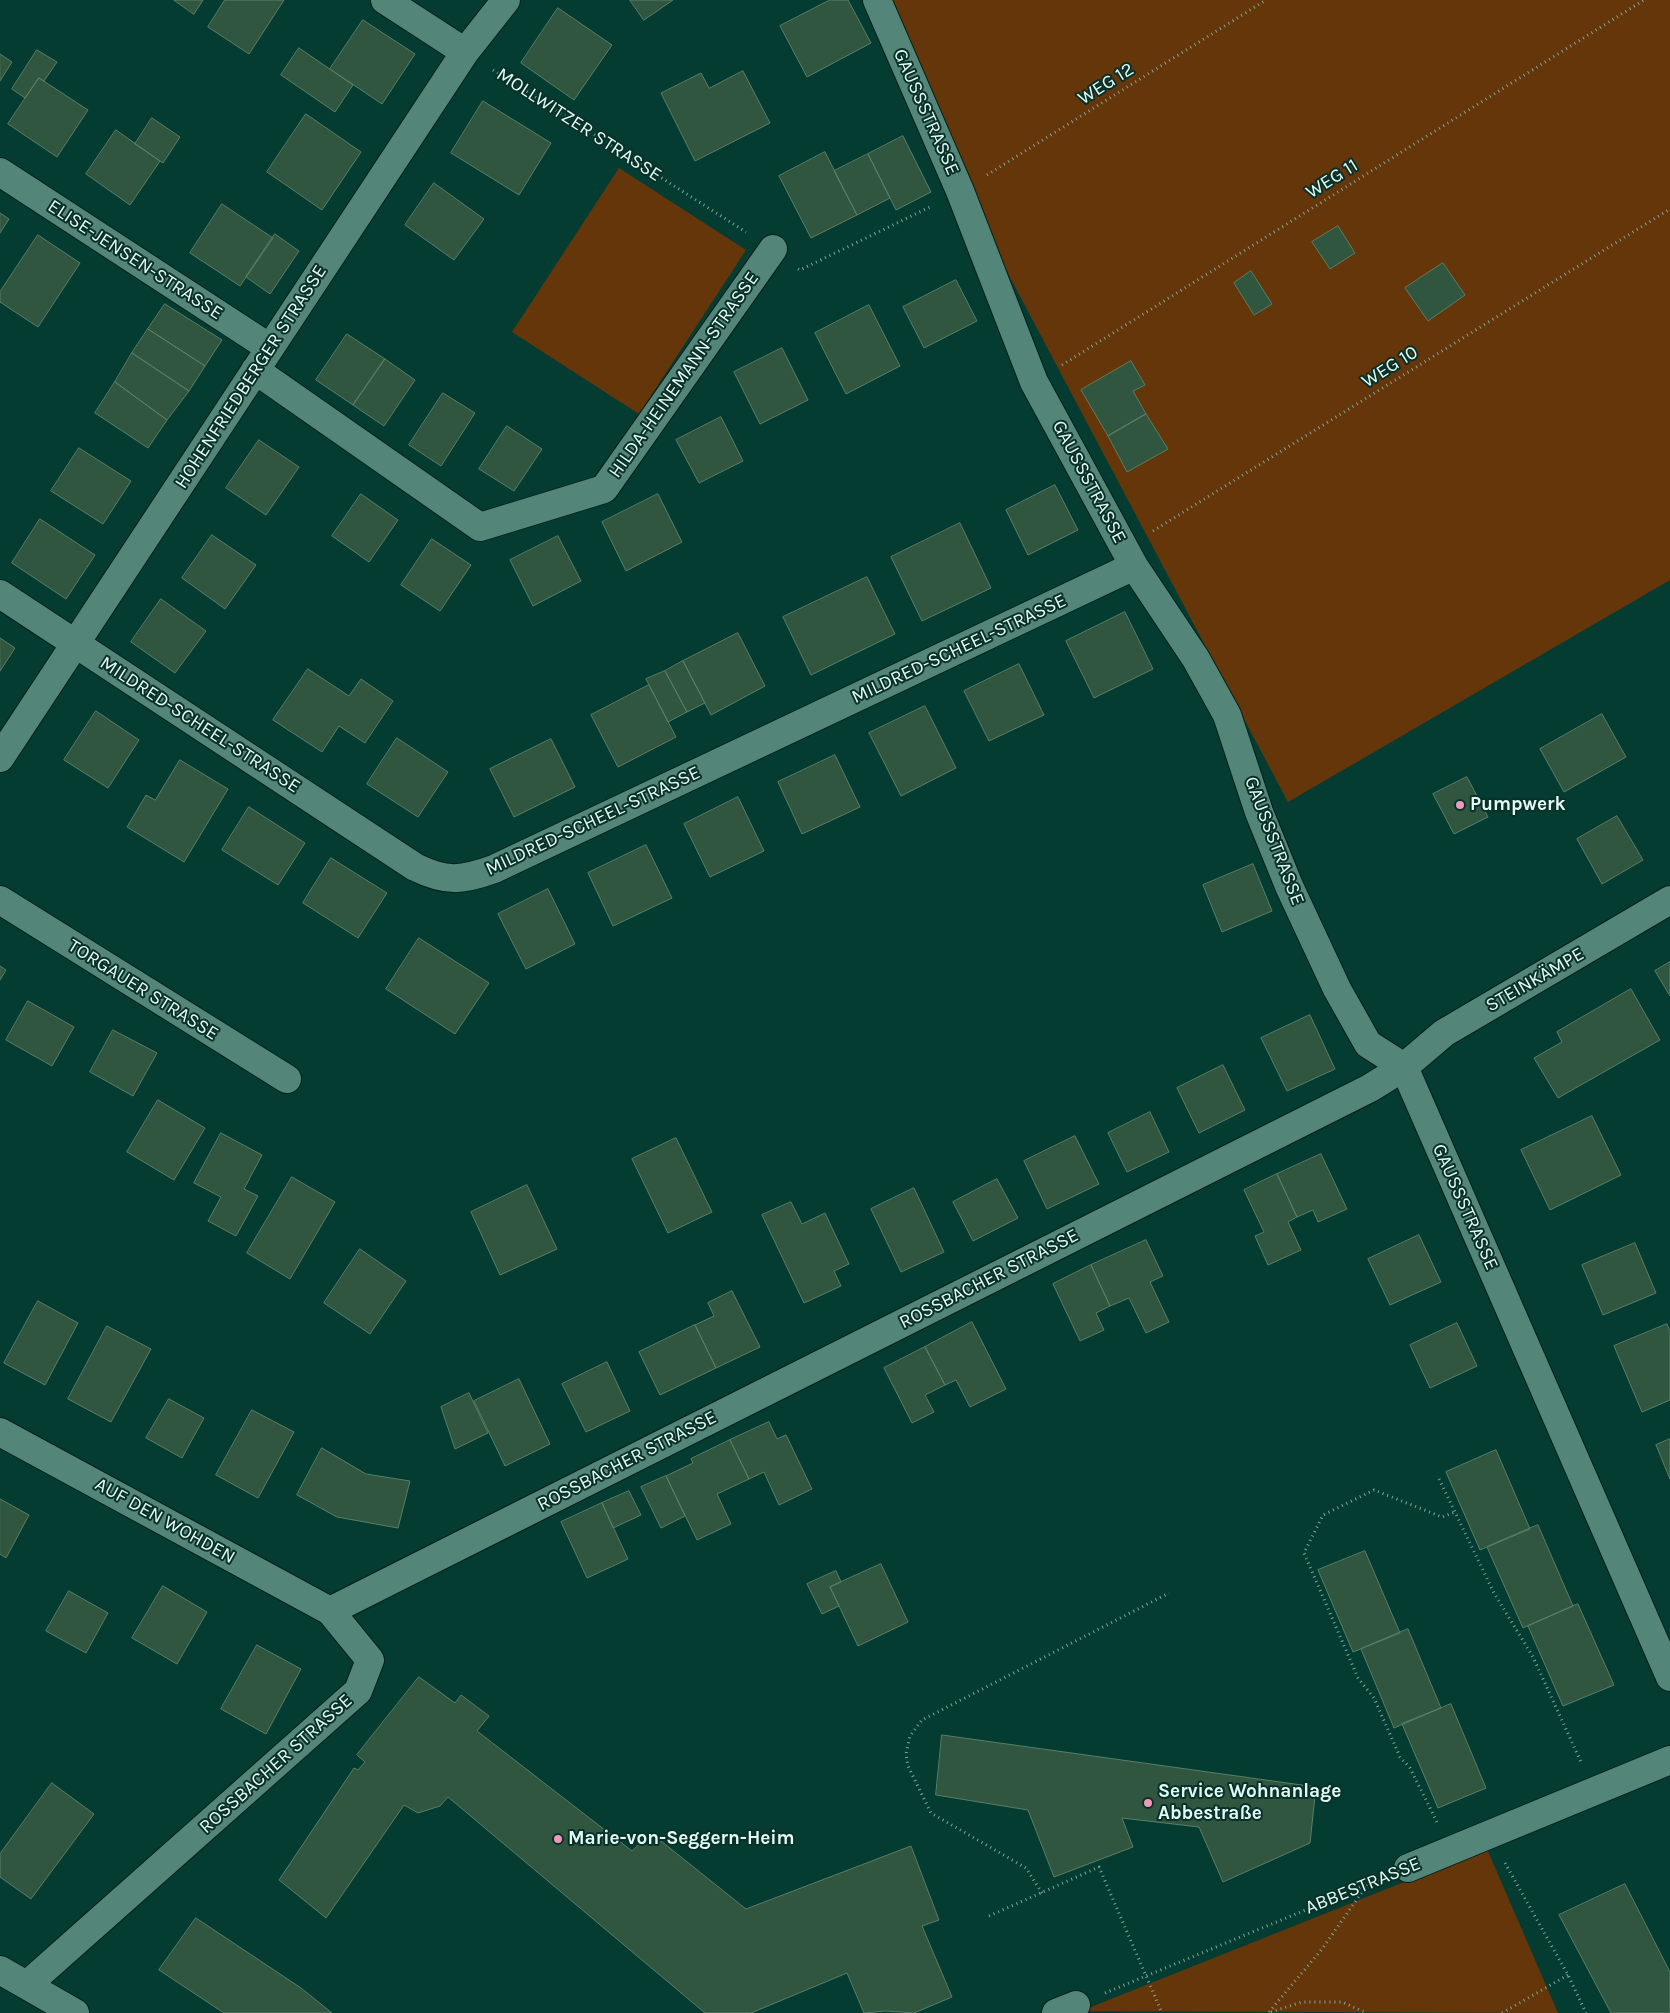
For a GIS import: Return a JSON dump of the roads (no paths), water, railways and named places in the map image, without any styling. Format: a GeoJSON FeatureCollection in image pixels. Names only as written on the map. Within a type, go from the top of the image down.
{"type":"FeatureCollection","features":[{"type":"Feature","properties":{"kind":"street"},"geometry":{"type":"LineString","coordinates":[[385,0],[465,52]]}},
{"type":"Feature","properties":{"kind":"street","name":"HOHENFRIEDBERGER STRASSE"},"geometry":{"type":"LineString","coordinates":[[0,758],[465,52],[506,0]]}},
{"type":"Feature","properties":{"kind":"street","name":"GAUSSSTRASSE"},"geometry":{"type":"LineString","coordinates":[[876,0],[960,191],[1034,382],[1130,557],[1196,659],[1227,715],[1260,812],[1289,886],[1337,989],[1368,1044],[1404,1067],[1670,1677]]}},
{"type":"Feature","properties":{"kind":"street","name":"ELISE-JENSEN-STRASSE"},"geometry":{"type":"LineString","coordinates":[[0,172],[270,348]]}},
{"type":"Feature","properties":{"kind":"street","name":"HILDA-HEINEMANN-STRASSE"},"geometry":{"type":"LineString","coordinates":[[255,370],[480,528],[604,489],[773,249]]}},
{"type":"Feature","properties":{"kind":"street","name":"MILDRED-SCHEEL-STRASSE"},"geometry":{"type":"LineString","coordinates":[[0,594],[76,642],[415,866],[436,877],[474,877],[1130,557]]}},
{"type":"Feature","properties":{"kind":"street","name":"TORGAUER STRASSE"},"geometry":{"type":"LineString","coordinates":[[0,900],[287,1079]]}},
{"type":"Feature","properties":{"kind":"street","name":"STEINKÄMPE"},"geometry":{"type":"LineString","coordinates":[[1404,1067],[1444,1033],[1670,900]]}},
{"type":"Feature","properties":{"kind":"street","name":"ROSSBACHER STRASSE"},"geometry":{"type":"LineString","coordinates":[[28,1984],[358,1691],[370,1660],[330,1611],[1337,1105],[1404,1067]]}},
{"type":"Feature","properties":{"kind":"street","name":"AUF DEN WOHDEN"},"geometry":{"type":"LineString","coordinates":[[0,1432],[330,1611]]}},
{"type":"Feature","properties":{"kind":"street","name":"ABBESTRASSE"},"geometry":{"type":"LineString","coordinates":[[1408,1868],[1670,1760]]}},
{"type":"Feature","properties":{"kind":"street"},"geometry":{"type":"LineString","coordinates":[[0,1970],[28,1984],[75,2013]]}},
{"type":"Feature","properties":{"kind":"place","name":"Pumpwerk"},"geometry":{"type":"Point","coordinates":[1460,805]}},
{"type":"Feature","properties":{"kind":"place","name":"Service Wohnanlage Abbestraße"},"geometry":{"type":"Point","coordinates":[1148,1803]}},
{"type":"Feature","properties":{"kind":"place","name":"Marie-von-Seggern-Heim"},"geometry":{"type":"Point","coordinates":[558,1839]}}]}
